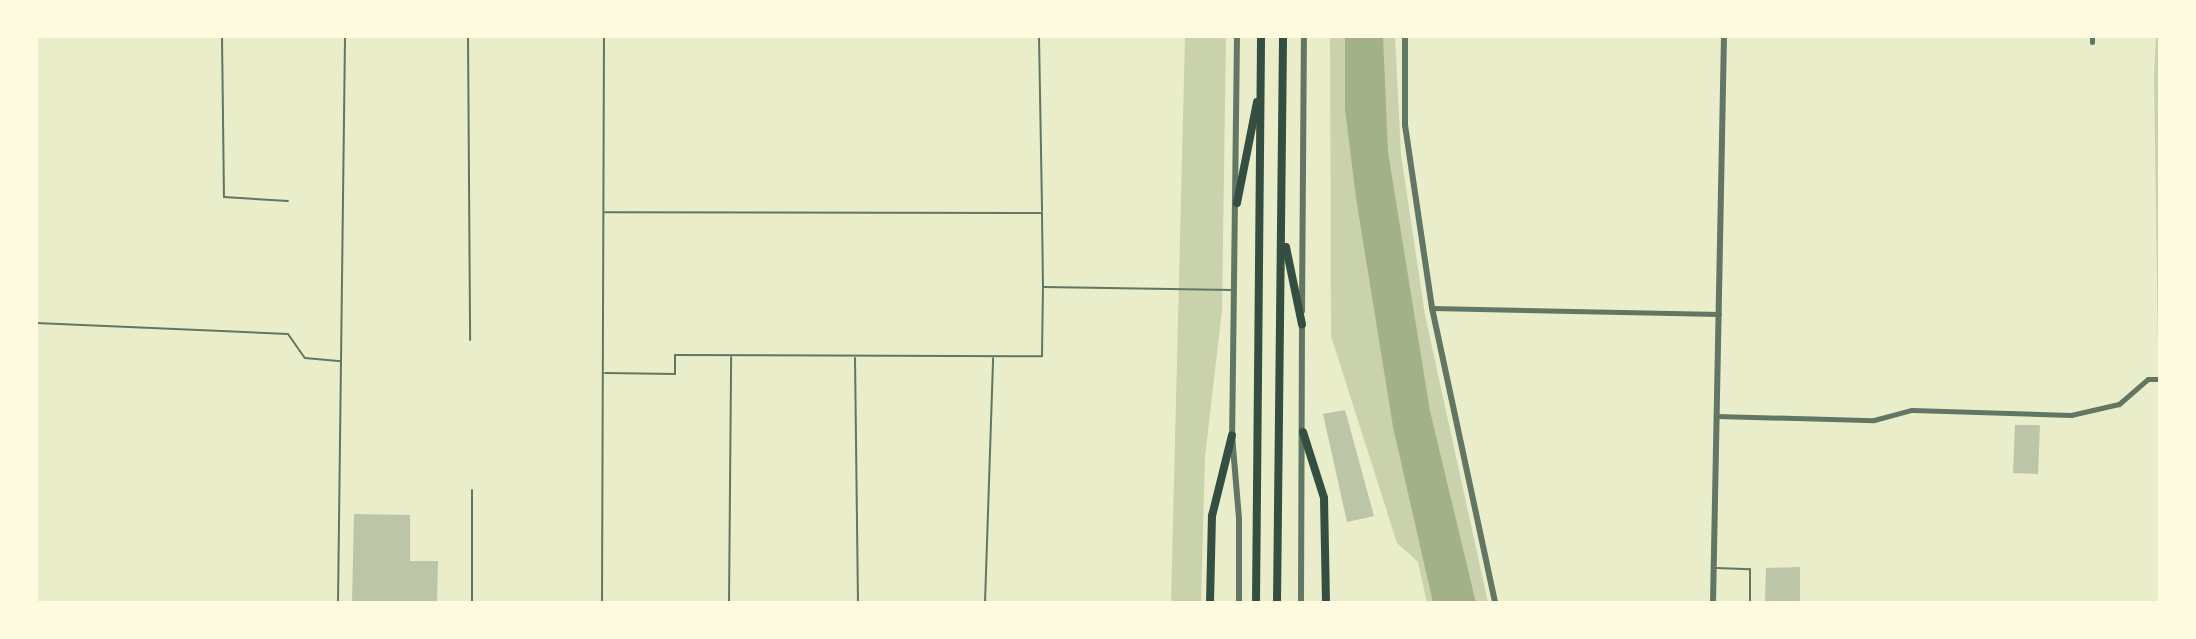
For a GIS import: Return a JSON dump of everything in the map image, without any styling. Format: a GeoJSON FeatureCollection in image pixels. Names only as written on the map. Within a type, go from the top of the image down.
{"type":"FeatureCollection","features":[{"type":"Feature","properties":{"kind":"main road"},"geometry":{"type":"LineString","coordinates":[[1256,603],[1261,36]]}},
{"type":"Feature","properties":{"kind":"main road"},"geometry":{"type":"LineString","coordinates":[[1277,603],[1283,36]]}},
{"type":"Feature","properties":{"kind":"main road"},"geometry":{"type":"LineString","coordinates":[[1237,203],[1261,81]]}},
{"type":"Feature","properties":{"kind":"main road"},"geometry":{"type":"LineString","coordinates":[[1282,230],[1302,324]]}},
{"type":"Feature","properties":{"kind":"main road"},"geometry":{"type":"LineString","coordinates":[[1303,432],[1324,498],[1326,603]]}},
{"type":"Feature","properties":{"kind":"main road"},"geometry":{"type":"LineString","coordinates":[[1210,603],[1212,516],[1232,435]]}},
{"type":"Feature","properties":{"kind":"street"},"geometry":{"type":"LineString","coordinates":[[1237,36],[1232,435],[1239,603]]}},
{"type":"Feature","properties":{"kind":"street"},"geometry":{"type":"LineString","coordinates":[[1301,603],[1304,36]]}},
{"type":"Feature","properties":{"kind":"street"},"geometry":{"type":"LineString","coordinates":[[1405,36],[1405,125],[1432,308],[1495,603]]}},
{"type":"Feature","properties":{"kind":"street"},"geometry":{"type":"LineString","coordinates":[[1713,603],[1724,36]]}},
{"type":"Feature","properties":{"kind":"street"},"geometry":{"type":"LineString","coordinates":[[1432,308],[1719,314]]}},
{"type":"Feature","properties":{"kind":"street"},"geometry":{"type":"LineString","coordinates":[[1716,416],[1874,420],[1912,410],[2071,415],[2119,404],[2148,379],[2160,379]]}},
{"type":"Feature","properties":{"kind":"lane"},"geometry":{"type":"LineString","coordinates":[[222,36],[224,197],[288,201]]}},
{"type":"Feature","properties":{"kind":"lane"},"geometry":{"type":"LineString","coordinates":[[338,603],[345,36]]}},
{"type":"Feature","properties":{"kind":"lane"},"geometry":{"type":"LineString","coordinates":[[468,36],[470,340]]}},
{"type":"Feature","properties":{"kind":"lane"},"geometry":{"type":"LineString","coordinates":[[602,603],[604,36]]}},
{"type":"Feature","properties":{"kind":"lane"},"geometry":{"type":"LineString","coordinates":[[605,373],[675,374],[675,355],[1042,356],[1039,36]]}},
{"type":"Feature","properties":{"kind":"lane"},"geometry":{"type":"LineString","coordinates":[[605,212],[1042,213]]}},
{"type":"Feature","properties":{"kind":"lane"},"geometry":{"type":"LineString","coordinates":[[1043,287],[1236,290]]}},
{"type":"Feature","properties":{"kind":"lane"},"geometry":{"type":"LineString","coordinates":[[36,323],[288,334],[305,358],[342,361]]}},
{"type":"Feature","properties":{"kind":"lane"},"geometry":{"type":"LineString","coordinates":[[729,603],[731,355]]}},
{"type":"Feature","properties":{"kind":"lane"},"geometry":{"type":"LineString","coordinates":[[855,357],[858,603]]}},
{"type":"Feature","properties":{"kind":"lane"},"geometry":{"type":"LineString","coordinates":[[985,603],[993,357]]}},
{"type":"Feature","properties":{"kind":"lane"},"geometry":{"type":"LineString","coordinates":[[472,490],[472,603]]}},
{"type":"Feature","properties":{"kind":"lane"},"geometry":{"type":"LineString","coordinates":[[1713,568],[1750,569],[1750,603]]}},
{"type":"Feature","properties":{"kind":"shaded area"},"geometry":{"type":"Polygon","coordinates":[[[1185,36],[1226,36],[1222,310],[1205,457],[1201,603],[1171,603],[1185,36]]]}},
{"type":"Feature","properties":{"kind":"shaded area"},"geometry":{"type":"Polygon","coordinates":[[[1330,36],[1395,36],[1401,155],[1425,315],[1488,603],[1427,603],[1418,562],[1397,543],[1331,336],[1330,36]]]}},
{"type":"Feature","properties":{"kind":"shaded area"},"geometry":{"type":"Polygon","coordinates":[[[1345,36],[1383,36],[1388,152],[1430,411],[1476,603],[1433,603],[1393,427],[1356,198],[1345,109],[1345,36]]]}},
{"type":"Feature","properties":{"kind":"shaded area"},"geometry":{"type":"Polygon","coordinates":[[[2156,36],[2160,36],[2160,486],[2154,75],[2156,36]]]}},
{"type":"Feature","properties":{"kind":"building"},"geometry":{"type":"Polygon","coordinates":[[[1345,410],[1374,516],[1347,522],[1323,414],[1345,410]]]}},
{"type":"Feature","properties":{"kind":"building"},"geometry":{"type":"Polygon","coordinates":[[[2015,425],[2040,425],[2038,474],[2013,473],[2015,425]]]}},
{"type":"Feature","properties":{"kind":"building"},"geometry":{"type":"Polygon","coordinates":[[[354,514],[410,515],[410,561],[438,561],[437,603],[352,601],[354,514]]]}},
{"type":"Feature","properties":{"kind":"building"},"geometry":{"type":"Polygon","coordinates":[[[1800,567],[1800,603],[1765,603],[1766,568],[1800,567]]]}}]}
